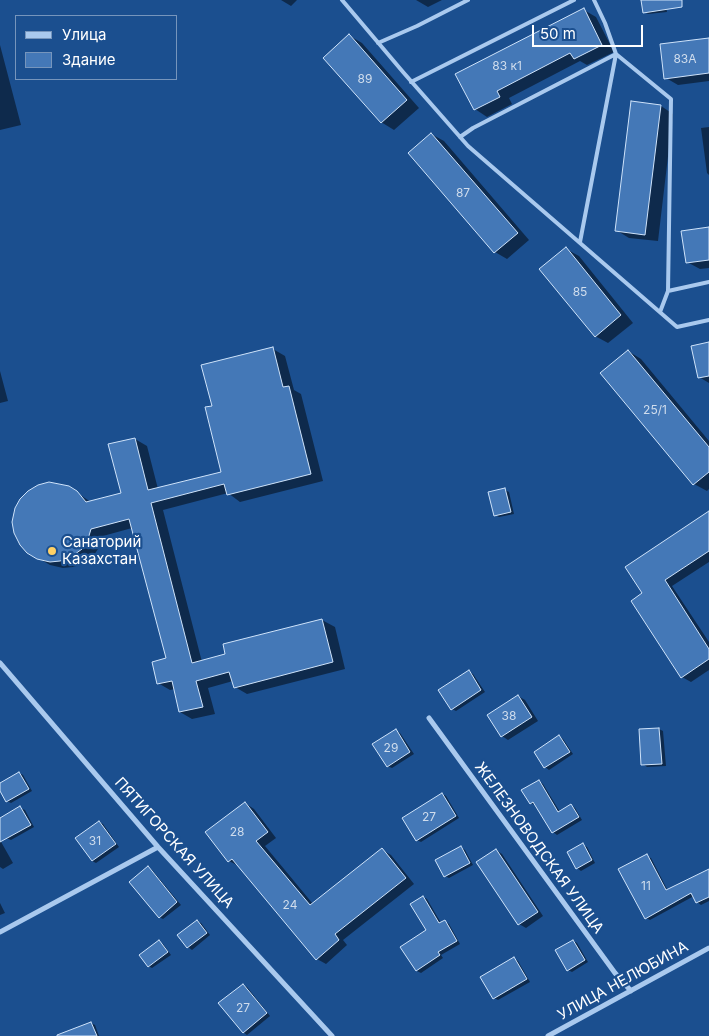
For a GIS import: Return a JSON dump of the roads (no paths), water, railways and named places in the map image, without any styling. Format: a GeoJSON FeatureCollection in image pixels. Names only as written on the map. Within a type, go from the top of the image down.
{"type":"FeatureCollection","features":[{"type":"Feature","properties":{"kind":"street","name":"ПЯТИГОРСКАЯ УЛИЦА"},"geometry":{"type":"LineString","coordinates":[[0,663],[158,846],[332,1036]]}},
{"type":"Feature","properties":{"kind":"street","name":"ЖЕЛЕЗНОВОДСКАЯ УЛИЦА"},"geometry":{"type":"LineString","coordinates":[[429,718],[615,973],[631,991]]}},
{"type":"Feature","properties":{"kind":"street"},"geometry":{"type":"LineString","coordinates":[[0,932],[158,846]]}},
{"type":"Feature","properties":{"kind":"street","name":"УЛИЦА НЕЛЮБИНА"},"geometry":{"type":"LineString","coordinates":[[548,1036],[709,948]]}},
{"type":"Feature","properties":{"kind":"lane"},"geometry":{"type":"LineString","coordinates":[[342,0],[468,146],[677,327],[709,320]]}},
{"type":"Feature","properties":{"kind":"lane"},"geometry":{"type":"LineString","coordinates":[[378,43],[468,0]]}},
{"type":"Feature","properties":{"kind":"lane"},"geometry":{"type":"LineString","coordinates":[[411,82],[574,0]]}},
{"type":"Feature","properties":{"kind":"lane"},"geometry":{"type":"LineString","coordinates":[[580,242],[616,54],[605,23],[594,0]]}},
{"type":"Feature","properties":{"kind":"lane"},"geometry":{"type":"LineString","coordinates":[[460,137],[473,128],[616,54]]}},
{"type":"Feature","properties":{"kind":"lane"},"geometry":{"type":"LineString","coordinates":[[616,54],[671,99],[668,291],[660,312]]}},
{"type":"Feature","properties":{"kind":"lane"},"geometry":{"type":"LineString","coordinates":[[668,291],[709,282]]}},
{"type":"Feature","properties":{"kind":"place","name":"Санаторий Казахстан"},"geometry":{"type":"Point","coordinates":[52,551]}}]}
